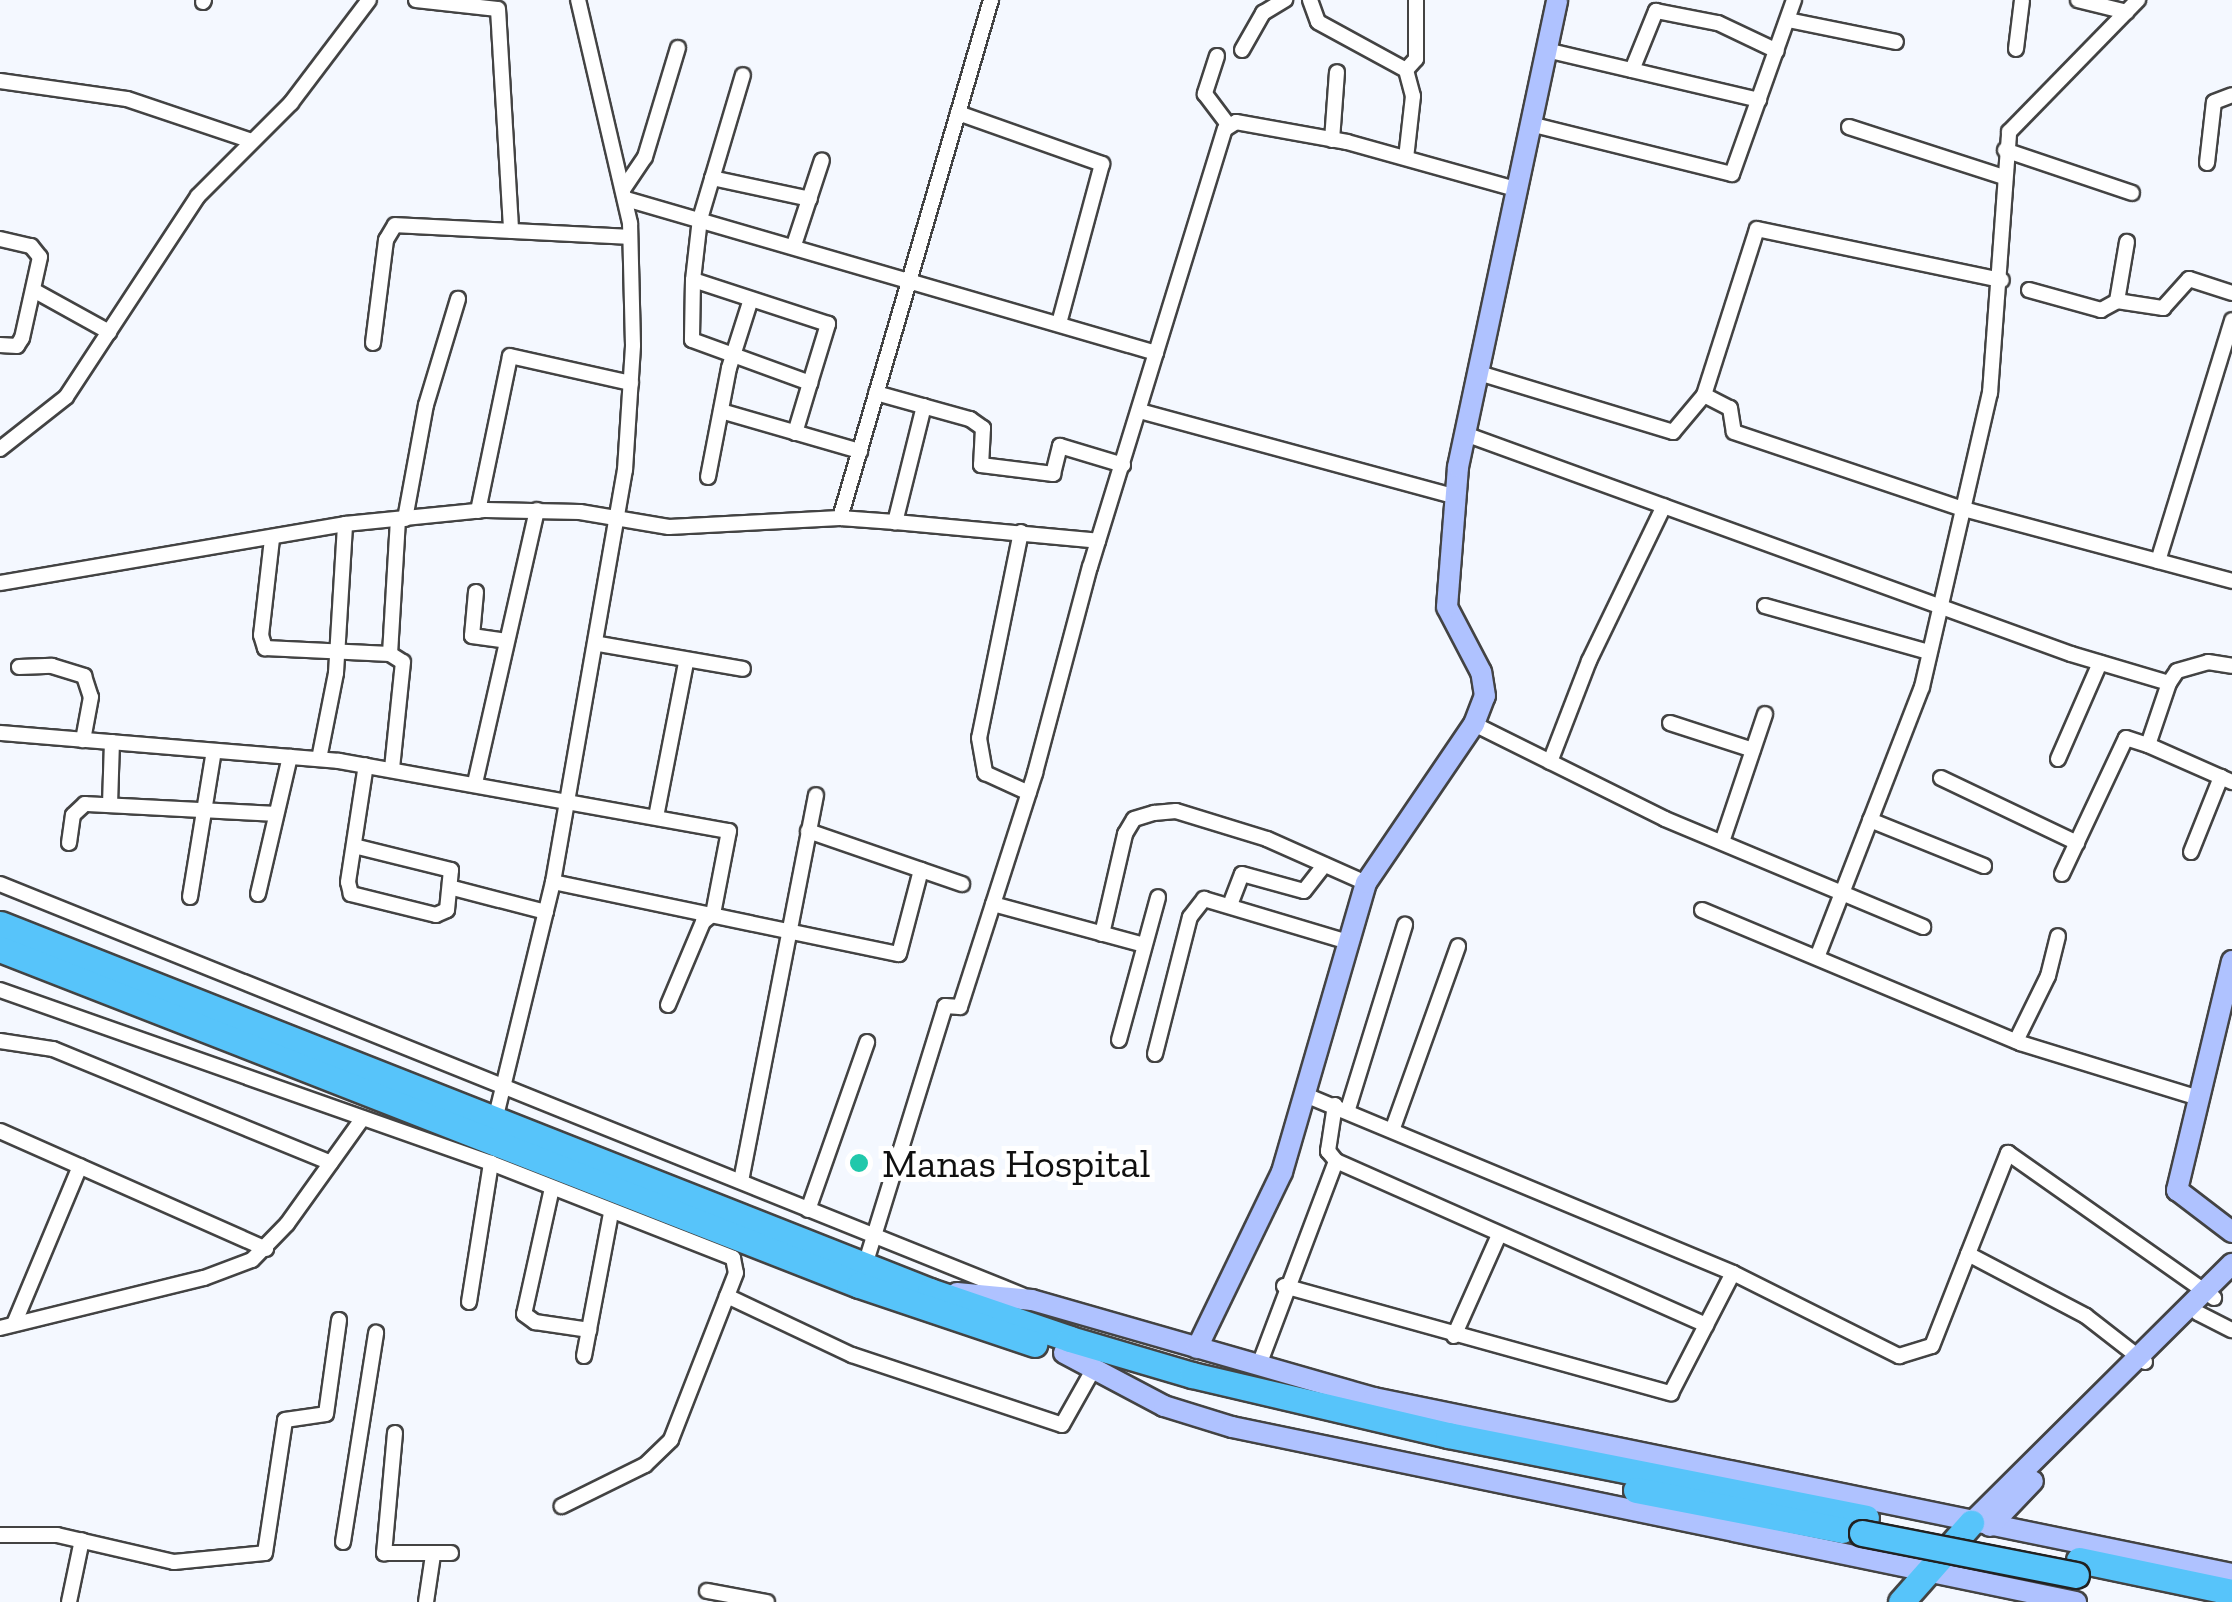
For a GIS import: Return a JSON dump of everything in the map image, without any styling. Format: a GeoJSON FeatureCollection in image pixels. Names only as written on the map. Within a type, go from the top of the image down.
{"type":"FeatureCollection","features":[{"type":"Feature","properties":{"kind":"highway"},"geometry":{"type":"LineString","coordinates":[[0,924],[865,1266],[1070,1339],[1278,1397],[1864,1526]]}},
{"type":"Feature","properties":{"kind":"highway"},"geometry":{"type":"LineString","coordinates":[[0,949],[741,1252],[1064,1354],[1420,1446],[2078,1568],[2232,1592]]}},
{"type":"Feature","properties":{"kind":"highway"},"geometry":{"type":"LineString","coordinates":[[1901,1602],[1937,1571],[1980,1524]]}},
{"type":"Feature","properties":{"kind":"highway"},"geometry":{"type":"LineString","coordinates":[[2078,1568],[2201,1602]]}},
{"type":"Feature","properties":{"kind":"highway"},"geometry":{"type":"LineString","coordinates":[[1918,1602],[1937,1571]]}},
{"type":"Feature","properties":{"kind":"street"},"geometry":{"type":"LineString","coordinates":[[0,450],[66,397],[198,196],[291,103],[369,0]]}},
{"type":"Feature","properties":{"kind":"street"},"geometry":{"type":"LineString","coordinates":[[416,0],[498,9],[512,231]]}},
{"type":"Feature","properties":{"kind":"street"},"geometry":{"type":"LineString","coordinates":[[495,1120],[553,882],[598,644],[619,516],[631,383],[630,237],[625,193],[578,0]]}},
{"type":"Feature","properties":{"kind":"street"},"geometry":{"type":"LineString","coordinates":[[840,518],[991,0]]}},
{"type":"Feature","properties":{"kind":"street"},"geometry":{"type":"LineString","coordinates":[[1242,50],[1263,13],[1285,0]]}},
{"type":"Feature","properties":{"kind":"street"},"geometry":{"type":"LineString","coordinates":[[1310,0],[1318,22],[1406,70],[1413,96],[1406,158]]}},
{"type":"Feature","properties":{"kind":"street"},"geometry":{"type":"LineString","coordinates":[[1406,70],[1416,59],[1416,0]]}},
{"type":"Feature","properties":{"kind":"street"},"geometry":{"type":"LineString","coordinates":[[1196,1348],[1282,1172],[1366,883],[1474,724],[1485,696],[1481,672],[1447,608],[1456,497],[1515,188],[1557,0]]}},
{"type":"Feature","properties":{"kind":"street"},"geometry":{"type":"LineString","coordinates":[[1530,124],[1728,174],[1744,150],[1794,0]]}},
{"type":"Feature","properties":{"kind":"street"},"geometry":{"type":"LineString","coordinates":[[2016,50],[2022,0]]}},
{"type":"Feature","properties":{"kind":"street"},"geometry":{"type":"LineString","coordinates":[[2082,0],[2127,12]]}},
{"type":"Feature","properties":{"kind":"street"},"geometry":{"type":"LineString","coordinates":[[1818,955],[1922,687],[1960,508],[1990,394],[2002,280],[2005,150],[2016,124],[2138,0]]}},
{"type":"Feature","properties":{"kind":"street"},"geometry":{"type":"LineString","coordinates":[[1632,70],[1656,12],[1718,23],[1778,51]]}},
{"type":"Feature","properties":{"kind":"street"},"geometry":{"type":"LineString","coordinates":[[1788,20],[1896,42]]}},
{"type":"Feature","properties":{"kind":"street"},"geometry":{"type":"LineString","coordinates":[[625,193],[645,157],[678,48]]}},
{"type":"Feature","properties":{"kind":"street"},"geometry":{"type":"LineString","coordinates":[[1546,50],[1760,100]]}},
{"type":"Feature","properties":{"kind":"street"},"geometry":{"type":"LineString","coordinates":[[1217,56],[1205,94],[1228,125],[1332,140],[1515,188]]}},
{"type":"Feature","properties":{"kind":"street"},"geometry":{"type":"LineString","coordinates":[[1332,140],[1337,72]]}},
{"type":"Feature","properties":{"kind":"street"},"geometry":{"type":"LineString","coordinates":[[743,75],[700,219],[690,337],[810,382]]}},
{"type":"Feature","properties":{"kind":"street"},"geometry":{"type":"LineString","coordinates":[[0,81],[128,98],[252,140]]}},
{"type":"Feature","properties":{"kind":"street"},"geometry":{"type":"LineString","coordinates":[[2207,164],[2214,102],[2232,95]]}},
{"type":"Feature","properties":{"kind":"street"},"geometry":{"type":"LineString","coordinates":[[958,113],[1102,164],[1059,323]]}},
{"type":"Feature","properties":{"kind":"street"},"geometry":{"type":"LineString","coordinates":[[865,1266],[945,1006],[960,1008],[1029,793],[1098,541],[1228,125]]}},
{"type":"Feature","properties":{"kind":"street"},"geometry":{"type":"LineString","coordinates":[[1849,127],[2004,177]]}},
{"type":"Feature","properties":{"kind":"street"},"geometry":{"type":"LineString","coordinates":[[2005,150],[2132,193]]}},
{"type":"Feature","properties":{"kind":"street"},"geometry":{"type":"LineString","coordinates":[[794,245],[822,160]]}},
{"type":"Feature","properties":{"kind":"street"},"geometry":{"type":"LineString","coordinates":[[712,178],[810,198]]}},
{"type":"Feature","properties":{"kind":"street"},"geometry":{"type":"LineString","coordinates":[[625,193],[700,219],[910,277],[1156,352]]}},
{"type":"Feature","properties":{"kind":"street"},"geometry":{"type":"LineString","coordinates":[[372,343],[389,229],[630,237]]}},
{"type":"Feature","properties":{"kind":"street"},"geometry":{"type":"LineString","coordinates":[[1479,373],[1673,432],[1704,396],[1756,229],[2002,280]]}},
{"type":"Feature","properties":{"kind":"street"},"geometry":{"type":"LineString","coordinates":[[0,239],[39,251],[34,290],[17,346],[0,344]]}},
{"type":"Feature","properties":{"kind":"street"},"geometry":{"type":"LineString","coordinates":[[2117,301],[2127,242]]}},
{"type":"Feature","properties":{"kind":"street"},"geometry":{"type":"LineString","coordinates":[[2029,290],[2101,310],[2117,301],[2164,308],[2189,279],[2232,293]]}},
{"type":"Feature","properties":{"kind":"street"},"geometry":{"type":"LineString","coordinates":[[693,280],[828,324],[795,433]]}},
{"type":"Feature","properties":{"kind":"street"},"geometry":{"type":"LineString","coordinates":[[34,290],[109,332]]}},
{"type":"Feature","properties":{"kind":"street"},"geometry":{"type":"LineString","coordinates":[[390,654],[402,519],[430,387],[458,299]]}},
{"type":"Feature","properties":{"kind":"street"},"geometry":{"type":"LineString","coordinates":[[708,478],[733,354],[751,300]]}},
{"type":"Feature","properties":{"kind":"street"},"geometry":{"type":"LineString","coordinates":[[2158,561],[2232,320]]}},
{"type":"Feature","properties":{"kind":"street"},"geometry":{"type":"LineString","coordinates":[[478,511],[510,356],[631,383]]}},
{"type":"Feature","properties":{"kind":"street"},"geometry":{"type":"LineString","coordinates":[[876,394],[924,406],[983,428],[981,465],[1053,474],[1060,446],[1122,465]]}},
{"type":"Feature","properties":{"kind":"street"},"geometry":{"type":"LineString","coordinates":[[1704,396],[1730,408],[1734,432],[1960,508],[2232,581]]}},
{"type":"Feature","properties":{"kind":"street"},"geometry":{"type":"LineString","coordinates":[[895,522],[924,406]]}},
{"type":"Feature","properties":{"kind":"street"},"geometry":{"type":"LineString","coordinates":[[721,410],[860,451]]}},
{"type":"Feature","properties":{"kind":"street"},"geometry":{"type":"LineString","coordinates":[[1140,411],[1456,497]]}},
{"type":"Feature","properties":{"kind":"street"},"geometry":{"type":"LineString","coordinates":[[1466,434],[1939,606],[2169,682]]}},
{"type":"Feature","properties":{"kind":"street"},"geometry":{"type":"LineString","coordinates":[[1550,762],[1590,661],[1664,506]]}},
{"type":"Feature","properties":{"kind":"street"},"geometry":{"type":"LineString","coordinates":[[476,783],[537,510]]}},
{"type":"Feature","properties":{"kind":"street"},"geometry":{"type":"LineString","coordinates":[[0,584],[345,524],[478,511],[537,510],[619,516],[669,527],[840,518],[1098,541]]}},
{"type":"Feature","properties":{"kind":"street"},"geometry":{"type":"LineString","coordinates":[[319,760],[338,654],[345,524]]}},
{"type":"Feature","properties":{"kind":"street"},"geometry":{"type":"LineString","coordinates":[[1021,532],[979,738],[985,773],[1029,793]]}},
{"type":"Feature","properties":{"kind":"street"},"geometry":{"type":"LineString","coordinates":[[272,539],[262,642],[274,651],[400,656],[404,671],[392,769]]}},
{"type":"Feature","properties":{"kind":"street"},"geometry":{"type":"LineString","coordinates":[[476,592],[472,636],[507,641]]}},
{"type":"Feature","properties":{"kind":"street"},"geometry":{"type":"LineString","coordinates":[[1764,606],[1930,652]]}},
{"type":"Feature","properties":{"kind":"street"},"geometry":{"type":"LineString","coordinates":[[598,644],[742,670]]}},
{"type":"Feature","properties":{"kind":"street"},"geometry":{"type":"LineString","coordinates":[[656,817],[686,662]]}},
{"type":"Feature","properties":{"kind":"street"},"geometry":{"type":"LineString","coordinates":[[2058,759],[2100,662]]}},
{"type":"Feature","properties":{"kind":"street"},"geometry":{"type":"LineString","coordinates":[[2148,745],[2169,682],[2177,671],[2208,662],[2232,666]]}},
{"type":"Feature","properties":{"kind":"street"},"geometry":{"type":"LineString","coordinates":[[19,668],[52,666],[84,676],[91,697],[82,740]]}},
{"type":"Feature","properties":{"kind":"street"},"geometry":{"type":"LineString","coordinates":[[1722,842],[1765,714]]}},
{"type":"Feature","properties":{"kind":"street"},"geometry":{"type":"LineString","coordinates":[[1670,723],[1753,750]]}},
{"type":"Feature","properties":{"kind":"street"},"geometry":{"type":"LineString","coordinates":[[1474,724],[1722,842],[1844,890],[1924,927]]}},
{"type":"Feature","properties":{"kind":"street"},"geometry":{"type":"LineString","coordinates":[[0,733],[366,765],[729,831],[714,914],[703,922],[668,1005]]}},
{"type":"Feature","properties":{"kind":"street"},"geometry":{"type":"LineString","coordinates":[[2062,874],[2126,738],[2226,780],[2191,852]]}},
{"type":"Feature","properties":{"kind":"street"},"geometry":{"type":"LineString","coordinates":[[110,805],[112,742]]}},
{"type":"Feature","properties":{"kind":"street"},"geometry":{"type":"LineString","coordinates":[[190,897],[214,751]]}},
{"type":"Feature","properties":{"kind":"street"},"geometry":{"type":"LineString","coordinates":[[258,894],[290,757]]}},
{"type":"Feature","properties":{"kind":"street"},"geometry":{"type":"LineString","coordinates":[[354,846],[451,870],[453,888],[448,910],[436,916],[360,899],[348,888],[354,846],[366,765]]}},
{"type":"Feature","properties":{"kind":"street"},"geometry":{"type":"LineString","coordinates":[[1940,778],[2077,844]]}},
{"type":"Feature","properties":{"kind":"street"},"geometry":{"type":"LineString","coordinates":[[741,1181],[787,926],[816,795]]}},
{"type":"Feature","properties":{"kind":"street"},"geometry":{"type":"LineString","coordinates":[[69,843],[78,806],[276,814]]}},
{"type":"Feature","properties":{"kind":"street"},"geometry":{"type":"LineString","coordinates":[[1102,934],[1134,819],[1176,811],[1366,883]]}},
{"type":"Feature","properties":{"kind":"street"},"geometry":{"type":"LineString","coordinates":[[1870,820],[1984,866]]}},
{"type":"Feature","properties":{"kind":"street"},"geometry":{"type":"LineString","coordinates":[[808,831],[962,884]]}},
{"type":"Feature","properties":{"kind":"street"},"geometry":{"type":"LineString","coordinates":[[1230,904],[1242,874],[1304,891],[1324,864]]}},
{"type":"Feature","properties":{"kind":"street"},"geometry":{"type":"LineString","coordinates":[[553,882],[787,926],[899,954],[921,870]]}},
{"type":"Feature","properties":{"kind":"street"},"geometry":{"type":"LineString","coordinates":[[0,884],[1032,1300],[1393,1402],[2232,1574]]}},
{"type":"Feature","properties":{"kind":"street"},"geometry":{"type":"LineString","coordinates":[[453,888],[546,912]]}},
{"type":"Feature","properties":{"kind":"street"},"geometry":{"type":"LineString","coordinates":[[1119,1040],[1140,944],[1158,897]]}},
{"type":"Feature","properties":{"kind":"street"},"geometry":{"type":"LineString","coordinates":[[1155,1054],[1196,905],[1215,899],[1348,942]]}},
{"type":"Feature","properties":{"kind":"street"},"geometry":{"type":"LineString","coordinates":[[993,904],[1140,944]]}},
{"type":"Feature","properties":{"kind":"street"},"geometry":{"type":"LineString","coordinates":[[1702,910],[1818,955],[2016,1041],[2198,1098]]}},
{"type":"Feature","properties":{"kind":"street"},"geometry":{"type":"LineString","coordinates":[[1405,925],[1328,1151],[1336,1162],[1706,1325]]}},
{"type":"Feature","properties":{"kind":"street"},"geometry":{"type":"LineString","coordinates":[[2016,1041],[2048,976],[2058,936]]}},
{"type":"Feature","properties":{"kind":"street"},"geometry":{"type":"LineString","coordinates":[[1393,1128],[1458,946]]}},
{"type":"Feature","properties":{"kind":"street"},"geometry":{"type":"LineString","coordinates":[[2232,961],[2177,1190],[2232,1232]]}},
{"type":"Feature","properties":{"kind":"street"},"geometry":{"type":"LineString","coordinates":[[0,990],[490,1164],[611,1213],[741,1252],[727,1296],[663,1451],[562,1506]]}},
{"type":"Feature","properties":{"kind":"street"},"geometry":{"type":"LineString","coordinates":[[0,1042],[53,1049],[331,1163]]}},
{"type":"Feature","properties":{"kind":"street"},"geometry":{"type":"LineString","coordinates":[[808,1210],[868,1042]]}},
{"type":"Feature","properties":{"kind":"street"},"geometry":{"type":"LineString","coordinates":[[1303,1094],[1393,1128],[1732,1273],[1910,1358],[1932,1346],[2008,1153],[2209,1294]]}},
{"type":"Feature","properties":{"kind":"street"},"geometry":{"type":"LineString","coordinates":[[7,1326],[204,1278],[266,1249],[363,1118]]}},
{"type":"Feature","properties":{"kind":"street"},"geometry":{"type":"LineString","coordinates":[[0,1131],[266,1249]]}},
{"type":"Feature","properties":{"kind":"street"},"geometry":{"type":"LineString","coordinates":[[1259,1365],[1284,1286],[1336,1162]]}},
{"type":"Feature","properties":{"kind":"street"},"geometry":{"type":"LineString","coordinates":[[469,1302],[490,1164]]}},
{"type":"Feature","properties":{"kind":"street"},"geometry":{"type":"LineString","coordinates":[[7,1326],[80,1166]]}},
{"type":"Feature","properties":{"kind":"street"},"geometry":{"type":"LineString","coordinates":[[552,1188],[524,1314],[589,1330]]}},
{"type":"Feature","properties":{"kind":"street"},"geometry":{"type":"LineString","coordinates":[[584,1356],[611,1213]]}},
{"type":"Feature","properties":{"kind":"street"},"geometry":{"type":"LineString","coordinates":[[1454,1336],[1498,1235]]}},
{"type":"Feature","properties":{"kind":"street"},"geometry":{"type":"LineString","coordinates":[[1968,1254],[2086,1316],[2142,1360]]}},
{"type":"Feature","properties":{"kind":"street"},"geometry":{"type":"LineString","coordinates":[[2142,1360],[2198,1313],[2232,1264]]}},
{"type":"Feature","properties":{"kind":"street"},"geometry":{"type":"LineString","coordinates":[[1284,1286],[1670,1393],[1732,1273]]}},
{"type":"Feature","properties":{"kind":"street"},"geometry":{"type":"LineString","coordinates":[[1980,1524],[2209,1294],[2232,1281]]}},
{"type":"Feature","properties":{"kind":"street"},"geometry":{"type":"LineString","coordinates":[[930,1291],[1032,1300]]}},
{"type":"Feature","properties":{"kind":"street"},"geometry":{"type":"LineString","coordinates":[[727,1296],[852,1354],[1062,1425],[1093,1370]]}},
{"type":"Feature","properties":{"kind":"street"},"geometry":{"type":"LineString","coordinates":[[2198,1313],[2232,1330]]}},
{"type":"Feature","properties":{"kind":"street"},"geometry":{"type":"LineString","coordinates":[[324,1419],[338,1320]]}},
{"type":"Feature","properties":{"kind":"street"},"geometry":{"type":"LineString","coordinates":[[343,1542],[358,1424],[376,1333]]}},
{"type":"Feature","properties":{"kind":"street"},"geometry":{"type":"LineString","coordinates":[[1064,1354],[1164,1406],[1232,1427],[2076,1602]]}},
{"type":"Feature","properties":{"kind":"street"},"geometry":{"type":"LineString","coordinates":[[0,1535],[82,1540],[174,1562],[265,1553],[285,1420],[324,1419],[358,1424]]}},
{"type":"Feature","properties":{"kind":"street"},"geometry":{"type":"LineString","coordinates":[[395,1433],[384,1553],[450,1553]]}},
{"type":"Feature","properties":{"kind":"street"},"geometry":{"type":"LineString","coordinates":[[69,1602],[82,1540]]}},
{"type":"Feature","properties":{"kind":"street"},"geometry":{"type":"LineString","coordinates":[[426,1602],[433,1555]]}},
{"type":"Feature","properties":{"kind":"street"},"geometry":{"type":"LineString","coordinates":[[708,1592],[767,1602]]}},
{"type":"Feature","properties":{"kind":"place","name":"Manas Hospital"},"geometry":{"type":"Point","coordinates":[859,1163]}}]}
